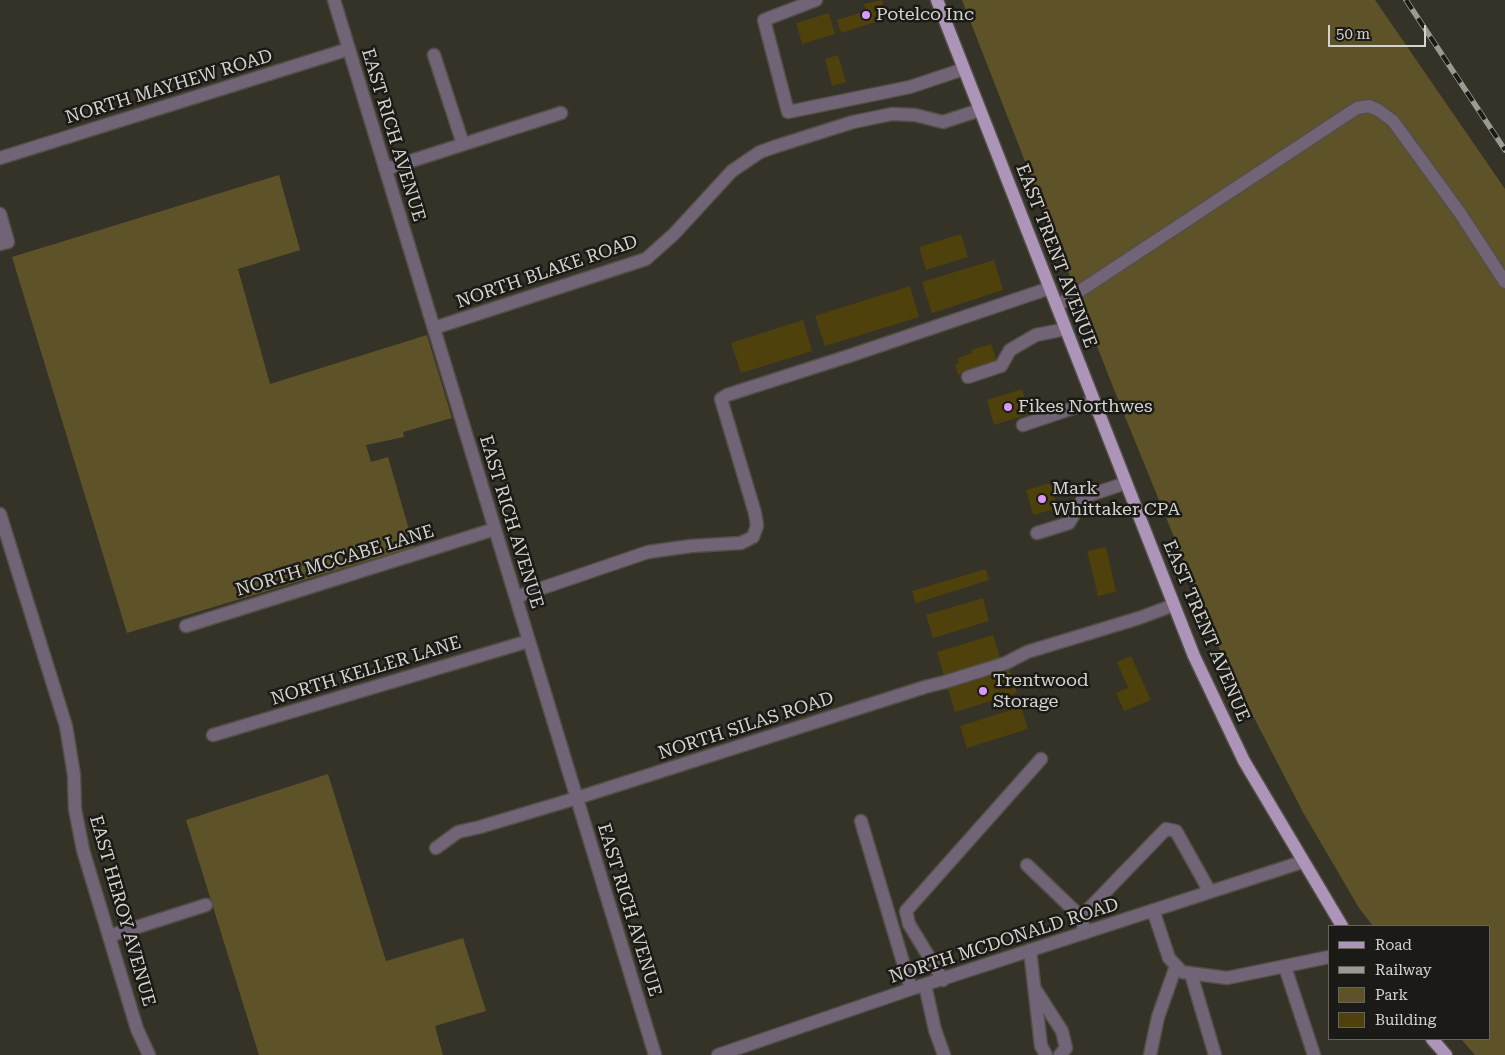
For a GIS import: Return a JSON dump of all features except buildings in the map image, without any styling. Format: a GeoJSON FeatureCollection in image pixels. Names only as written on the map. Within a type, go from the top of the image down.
{"type":"FeatureCollection","features":[{"type":"Feature","properties":{"kind":"main road","name":"EAST TRENT AVENUE"},"geometry":{"type":"LineString","coordinates":[[937,0],[1194,656],[1244,761],[1302,862],[1341,925]]}},
{"type":"Feature","properties":{"kind":"main road"},"geometry":{"type":"LineString","coordinates":[[1433,1040],[1446,1055]]}},
{"type":"Feature","properties":{"kind":"street","name":"EAST RICH AVENUE"},"geometry":{"type":"LineString","coordinates":[[334,0],[654,1055]]}},
{"type":"Feature","properties":{"kind":"street"},"geometry":{"type":"LineString","coordinates":[[816,0],[764,20],[788,112],[910,87],[964,69]]}},
{"type":"Feature","properties":{"kind":"street","name":"NORTH MAYHEW ROAD"},"geometry":{"type":"LineString","coordinates":[[0,158],[349,49]]}},
{"type":"Feature","properties":{"kind":"street"},"geometry":{"type":"LineString","coordinates":[[434,55],[462,144]]}},
{"type":"Feature","properties":{"kind":"street"},"geometry":{"type":"LineString","coordinates":[[1057,306],[1357,108],[1369,106],[1393,121],[1460,213],[1505,282]]}},
{"type":"Feature","properties":{"kind":"street","name":"NORTH BLAKE ROAD"},"geometry":{"type":"LineString","coordinates":[[434,328],[646,259],[658,249],[732,171],[760,152],[853,122],[892,114],[915,114],[943,122],[980,110]]}},
{"type":"Feature","properties":{"kind":"street"},"geometry":{"type":"LineString","coordinates":[[386,169],[561,113]]}},
{"type":"Feature","properties":{"kind":"street"},"geometry":{"type":"LineString","coordinates":[[0,214],[4,243]]}},
{"type":"Feature","properties":{"kind":"street"},"geometry":{"type":"LineString","coordinates":[[516,597],[648,552],[691,546],[741,543],[752,537],[757,526],[755,513],[721,399],[743,389],[849,356],[1050,288]]}},
{"type":"Feature","properties":{"kind":"street"},"geometry":{"type":"LineString","coordinates":[[968,378],[1001,366],[1010,350],[1036,335],[1066,329]]}},
{"type":"Feature","properties":{"kind":"street"},"geometry":{"type":"LineString","coordinates":[[1023,426],[1094,401]]}},
{"type":"Feature","properties":{"kind":"street"},"geometry":{"type":"LineString","coordinates":[[1037,533],[1070,523],[1084,497],[1126,483]]}},
{"type":"Feature","properties":{"kind":"street","name":"EAST HEROY AVENUE"},"geometry":{"type":"LineString","coordinates":[[0,514],[66,726],[74,775],[75,809],[83,850],[137,1029],[149,1055]]}},
{"type":"Feature","properties":{"kind":"street","name":"NORTH MCCABE LANE"},"geometry":{"type":"LineString","coordinates":[[186,626],[495,529]]}},
{"type":"Feature","properties":{"kind":"street","name":"NORTH SILAS ROAD"},"geometry":{"type":"LineString","coordinates":[[436,848],[458,832],[577,798],[925,687],[997,666],[1027,652],[1139,618],[1174,605]]}},
{"type":"Feature","properties":{"kind":"street","name":"NORTH KELLER LANE"},"geometry":{"type":"LineString","coordinates":[[213,735],[529,641]]}},
{"type":"Feature","properties":{"kind":"street"},"geometry":{"type":"LineString","coordinates":[[943,980],[909,924],[906,911],[1041,759]]}},
{"type":"Feature","properties":{"kind":"street"},"geometry":{"type":"LineString","coordinates":[[861,821],[911,989]]}},
{"type":"Feature","properties":{"kind":"street"},"geometry":{"type":"LineString","coordinates":[[1081,918],[1166,830],[1176,832],[1210,892]]}},
{"type":"Feature","properties":{"kind":"street","name":"NORTH MCDONALD ROAD"},"geometry":{"type":"LineString","coordinates":[[718,1055],[911,989],[1302,862]]}},
{"type":"Feature","properties":{"kind":"street"},"geometry":{"type":"LineString","coordinates":[[1027,865],[1081,918],[1085,933]]}},
{"type":"Feature","properties":{"kind":"street"},"geometry":{"type":"LineString","coordinates":[[109,936],[206,905]]}},
{"type":"Feature","properties":{"kind":"street"},"geometry":{"type":"LineString","coordinates":[[1153,910],[1169,958],[1182,972],[1226,978],[1328,957]]}},
{"type":"Feature","properties":{"kind":"street"},"geometry":{"type":"LineString","coordinates":[[1030,950],[1041,1046],[1046,1055]]}},
{"type":"Feature","properties":{"kind":"street"},"geometry":{"type":"LineString","coordinates":[[1150,1055],[1158,1018],[1176,966]]}},
{"type":"Feature","properties":{"kind":"street"},"geometry":{"type":"LineString","coordinates":[[1285,967],[1314,1055]]}},
{"type":"Feature","properties":{"kind":"street"},"geometry":{"type":"LineString","coordinates":[[1190,974],[1215,1055]]}},
{"type":"Feature","properties":{"kind":"street"},"geometry":{"type":"LineString","coordinates":[[925,985],[935,1030],[944,1055]]}},
{"type":"Feature","properties":{"kind":"street"},"geometry":{"type":"LineString","coordinates":[[1034,987],[1062,1031],[1066,1048],[1060,1055]]}},
{"type":"Feature","properties":{"kind":"green space"},"geometry":{"type":"Polygon","coordinates":[[[962,0],[1375,0],[1505,189],[1505,1055],[1475,1055],[1462,1040],[1490,1040],[1490,925],[1372,925],[1359,908],[1304,814],[1224,660],[1115,392],[962,0]]]}},
{"type":"Feature","properties":{"kind":"green space"},"geometry":{"type":"Polygon","coordinates":[[[279,175],[300,250],[238,269],[270,384],[427,335],[452,418],[403,432],[404,437],[366,445],[371,462],[388,457],[414,547],[127,633],[12,257],[279,175]]]}},
{"type":"Feature","properties":{"kind":"green space"},"geometry":{"type":"Polygon","coordinates":[[[328,774],[386,961],[463,938],[486,1011],[435,1026],[443,1055],[259,1055],[186,820],[328,774]]]}},
{"type":"Feature","properties":{"kind":"railway"},"geometry":{"type":"LineString","coordinates":[[1406,0],[1505,150]]}},
{"type":"Feature","properties":{"kind":"place","name":"Potelco Inc"},"geometry":{"type":"Point","coordinates":[866,15]}},
{"type":"Feature","properties":{"kind":"place","name":"Fikes Northwes"},"geometry":{"type":"Point","coordinates":[1008,407]}},
{"type":"Feature","properties":{"kind":"place","name":"Mark Whittaker CPA"},"geometry":{"type":"Point","coordinates":[1042,499]}},
{"type":"Feature","properties":{"kind":"place","name":"Trentwood Storage"},"geometry":{"type":"Point","coordinates":[983,691]}}]}
